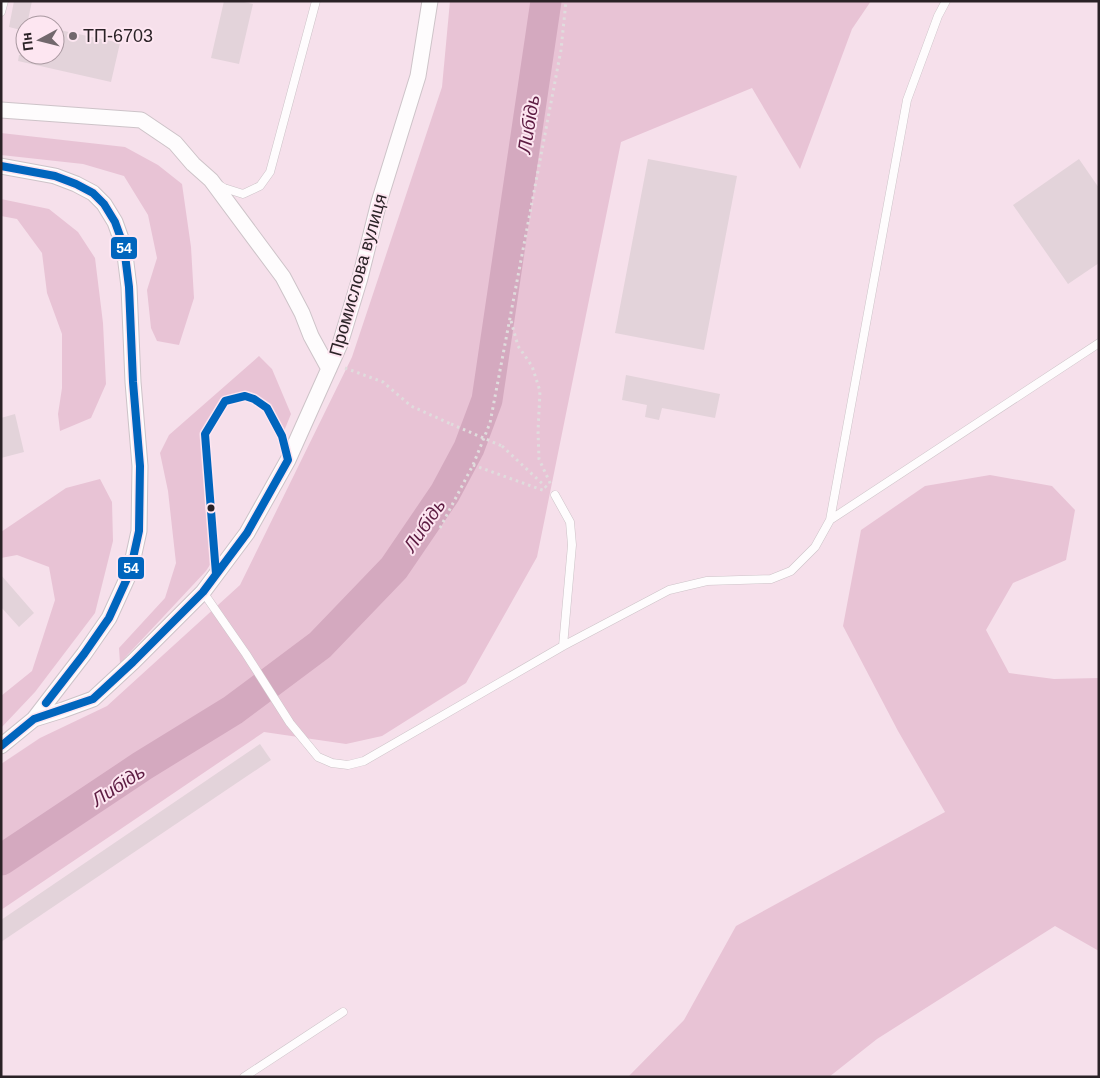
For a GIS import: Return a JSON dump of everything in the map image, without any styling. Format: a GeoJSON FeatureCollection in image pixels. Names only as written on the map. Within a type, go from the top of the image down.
{"type":"FeatureCollection","features":[{"type":"Feature","properties":{"kind":"street","name":"Промислова вулиця"},"geometry":{"type":"LineString","coordinates":[[1,746],[34,719],[93,698],[133,662],[203,592],[247,533],[288,460],[340,344],[360,278],[379,202],[418,76],[430,1]]}},
{"type":"Feature","properties":{"kind":"street"},"geometry":{"type":"LineString","coordinates":[[1,110],[141,120],[175,143],[210,180],[283,278],[302,313],[311,336],[330,366]]}},
{"type":"Feature","properties":{"kind":"street"},"geometry":{"type":"LineString","coordinates":[[1,166],[55,176],[76,184],[93,193],[104,204],[115,222],[124,247],[129,287],[133,382],[140,466],[139,531],[130,572],[109,618],[34,719]]}},
{"type":"Feature","properties":{"kind":"lane"},"geometry":{"type":"LineString","coordinates":[[1,12],[4,1]]}},
{"type":"Feature","properties":{"kind":"lane"},"geometry":{"type":"LineString","coordinates":[[210,180],[224,188],[243,194],[260,186],[270,172],[316,1]]}},
{"type":"Feature","properties":{"kind":"lane"},"geometry":{"type":"LineString","coordinates":[[203,592],[246,654],[290,723],[318,756],[332,763],[348,765],[364,761],[563,646],[669,590],[707,581],[771,579],[791,571],[814,548],[830,520],[907,100],[938,16],[946,1]]}},
{"type":"Feature","properties":{"kind":"lane"},"geometry":{"type":"LineString","coordinates":[[830,520],[1099,343]]}},
{"type":"Feature","properties":{"kind":"lane"},"geometry":{"type":"LineString","coordinates":[[216,574],[205,434],[225,402],[245,396],[254,399],[267,408],[282,436],[288,460]]}},
{"type":"Feature","properties":{"kind":"lane"},"geometry":{"type":"LineString","coordinates":[[555,495],[570,522],[572,545],[563,646]]}},
{"type":"Feature","properties":{"kind":"lane"},"geometry":{"type":"LineString","coordinates":[[244,1077],[344,1012]]}},
{"type":"Feature","properties":{"kind":"path"},"geometry":{"type":"LineString","coordinates":[[440,528],[473,465],[490,423],[560,50],[566,1]]}},
{"type":"Feature","properties":{"kind":"path"},"geometry":{"type":"LineString","coordinates":[[510,318],[518,346],[532,366],[540,391],[538,431],[540,459],[555,495]]}},
{"type":"Feature","properties":{"kind":"path"},"geometry":{"type":"LineString","coordinates":[[330,366],[383,382],[411,406],[502,446],[555,495]]}},
{"type":"Feature","properties":{"kind":"path"},"geometry":{"type":"LineString","coordinates":[[473,465],[555,495]]}},
{"type":"Feature","properties":{"kind":"shaded area"},"geometry":{"type":"Polygon","coordinates":[[[1,1],[1099,1],[1099,1077],[1,1077],[1,1]]]}},
{"type":"Feature","properties":{"kind":"shaded area"},"geometry":{"type":"Polygon","coordinates":[[[450,1],[871,1],[852,29],[800,169],[752,88],[621,142],[537,557],[466,683],[382,736],[346,744],[264,732],[1,910],[1,764],[40,738],[107,706],[240,585],[352,357],[442,87],[450,1]]]}},
{"type":"Feature","properties":{"kind":"shaded area"},"geometry":{"type":"Polygon","coordinates":[[[1,133],[125,147],[158,165],[182,184],[191,247],[194,298],[179,345],[157,341],[151,328],[147,290],[157,258],[148,215],[124,176],[83,164],[1,155],[1,133]]]}},
{"type":"Feature","properties":{"kind":"shaded area"},"geometry":{"type":"Polygon","coordinates":[[[1,199],[49,209],[78,232],[95,258],[103,323],[106,384],[91,418],[60,431],[58,414],[62,388],[62,334],[47,293],[42,253],[17,219],[1,216],[1,199]]]}},
{"type":"Feature","properties":{"kind":"shaded area"},"geometry":{"type":"Polygon","coordinates":[[[259,356],[272,369],[291,414],[282,436],[267,408],[245,396],[225,402],[205,434],[215,557],[206,571],[120,663],[119,648],[165,598],[176,563],[168,491],[160,453],[169,435],[259,356]]]}},
{"type":"Feature","properties":{"kind":"shaded area"},"geometry":{"type":"Polygon","coordinates":[[[990,475],[1052,486],[1075,510],[1066,560],[1013,583],[986,630],[1009,673],[1054,679],[1099,678],[1099,951],[1055,926],[877,1039],[829,1077],[628,1077],[684,1020],[736,926],[945,812],[898,731],[843,626],[861,530],[925,486],[990,475]]]}},
{"type":"Feature","properties":{"kind":"shaded area"},"geometry":{"type":"Polygon","coordinates":[[[100,479],[112,502],[113,541],[95,613],[35,692],[1,728],[1,696],[32,671],[55,600],[49,567],[17,555],[1,558],[1,532],[66,488],[100,479]]]}},
{"type":"Feature","properties":{"kind":"building"},"geometry":{"type":"Polygon","coordinates":[[[14,1],[32,1],[29,15],[15,15],[15,28],[9,27],[14,1]]]}},
{"type":"Feature","properties":{"kind":"building"},"geometry":{"type":"Polygon","coordinates":[[[224,1],[240,1],[253,4],[239,64],[211,58],[224,1]]]}},
{"type":"Feature","properties":{"kind":"building","name":"ТП-6703"},"geometry":{"type":"Polygon","coordinates":[[[65,31],[120,43],[111,82],[36,65],[65,65],[65,31]]]}},
{"type":"Feature","properties":{"kind":"building"},"geometry":{"type":"Polygon","coordinates":[[[648,159],[737,176],[704,350],[615,333],[648,159]]]}},
{"type":"Feature","properties":{"kind":"building"},"geometry":{"type":"Polygon","coordinates":[[[1079,159],[1099,188],[1099,263],[1068,284],[1013,205],[1079,159]]]}},
{"type":"Feature","properties":{"kind":"building"},"geometry":{"type":"Polygon","coordinates":[[[626,375],[720,394],[715,418],[662,408],[659,420],[645,417],[647,405],[622,400],[626,375]]]}},
{"type":"Feature","properties":{"kind":"building"},"geometry":{"type":"Polygon","coordinates":[[[15,414],[24,452],[1,458],[1,418],[15,414]]]}},
{"type":"Feature","properties":{"kind":"building"},"geometry":{"type":"Polygon","coordinates":[[[1,575],[34,613],[19,627],[1,607],[1,575]]]}},
{"type":"Feature","properties":{"kind":"building"},"geometry":{"type":"Polygon","coordinates":[[[260,744],[271,760],[1,942],[1,920],[260,744]]]}},
{"type":"Feature","properties":{"kind":"waterway","name":"Либідь"},"geometry":{"type":"LineString","coordinates":[[1,860],[142,766],[233,710],[320,645],[394,568],[445,493],[469,448],[487,400],[546,1]]}},
{"type":"Feature","properties":{"kind":"transit line","name":"54"},"geometry":{"type":"LineString","coordinates":[[1,166],[55,176],[93,193],[104,204],[115,222],[124,247],[129,287],[133,382],[140,466],[139,531],[130,572],[109,618],[46,703]]}},
{"type":"Feature","properties":{"kind":"transit line","name":"54"},"geometry":{"type":"LineString","coordinates":[[1,746],[34,719],[93,699],[203,592],[247,533],[288,460],[282,436],[267,408],[254,399],[245,396],[225,401],[205,434],[216,574]]}},
{"type":"Feature","properties":{"kind":"place","name":"ТП-6703"},"geometry":{"type":"Point","coordinates":[73,36]}}]}
